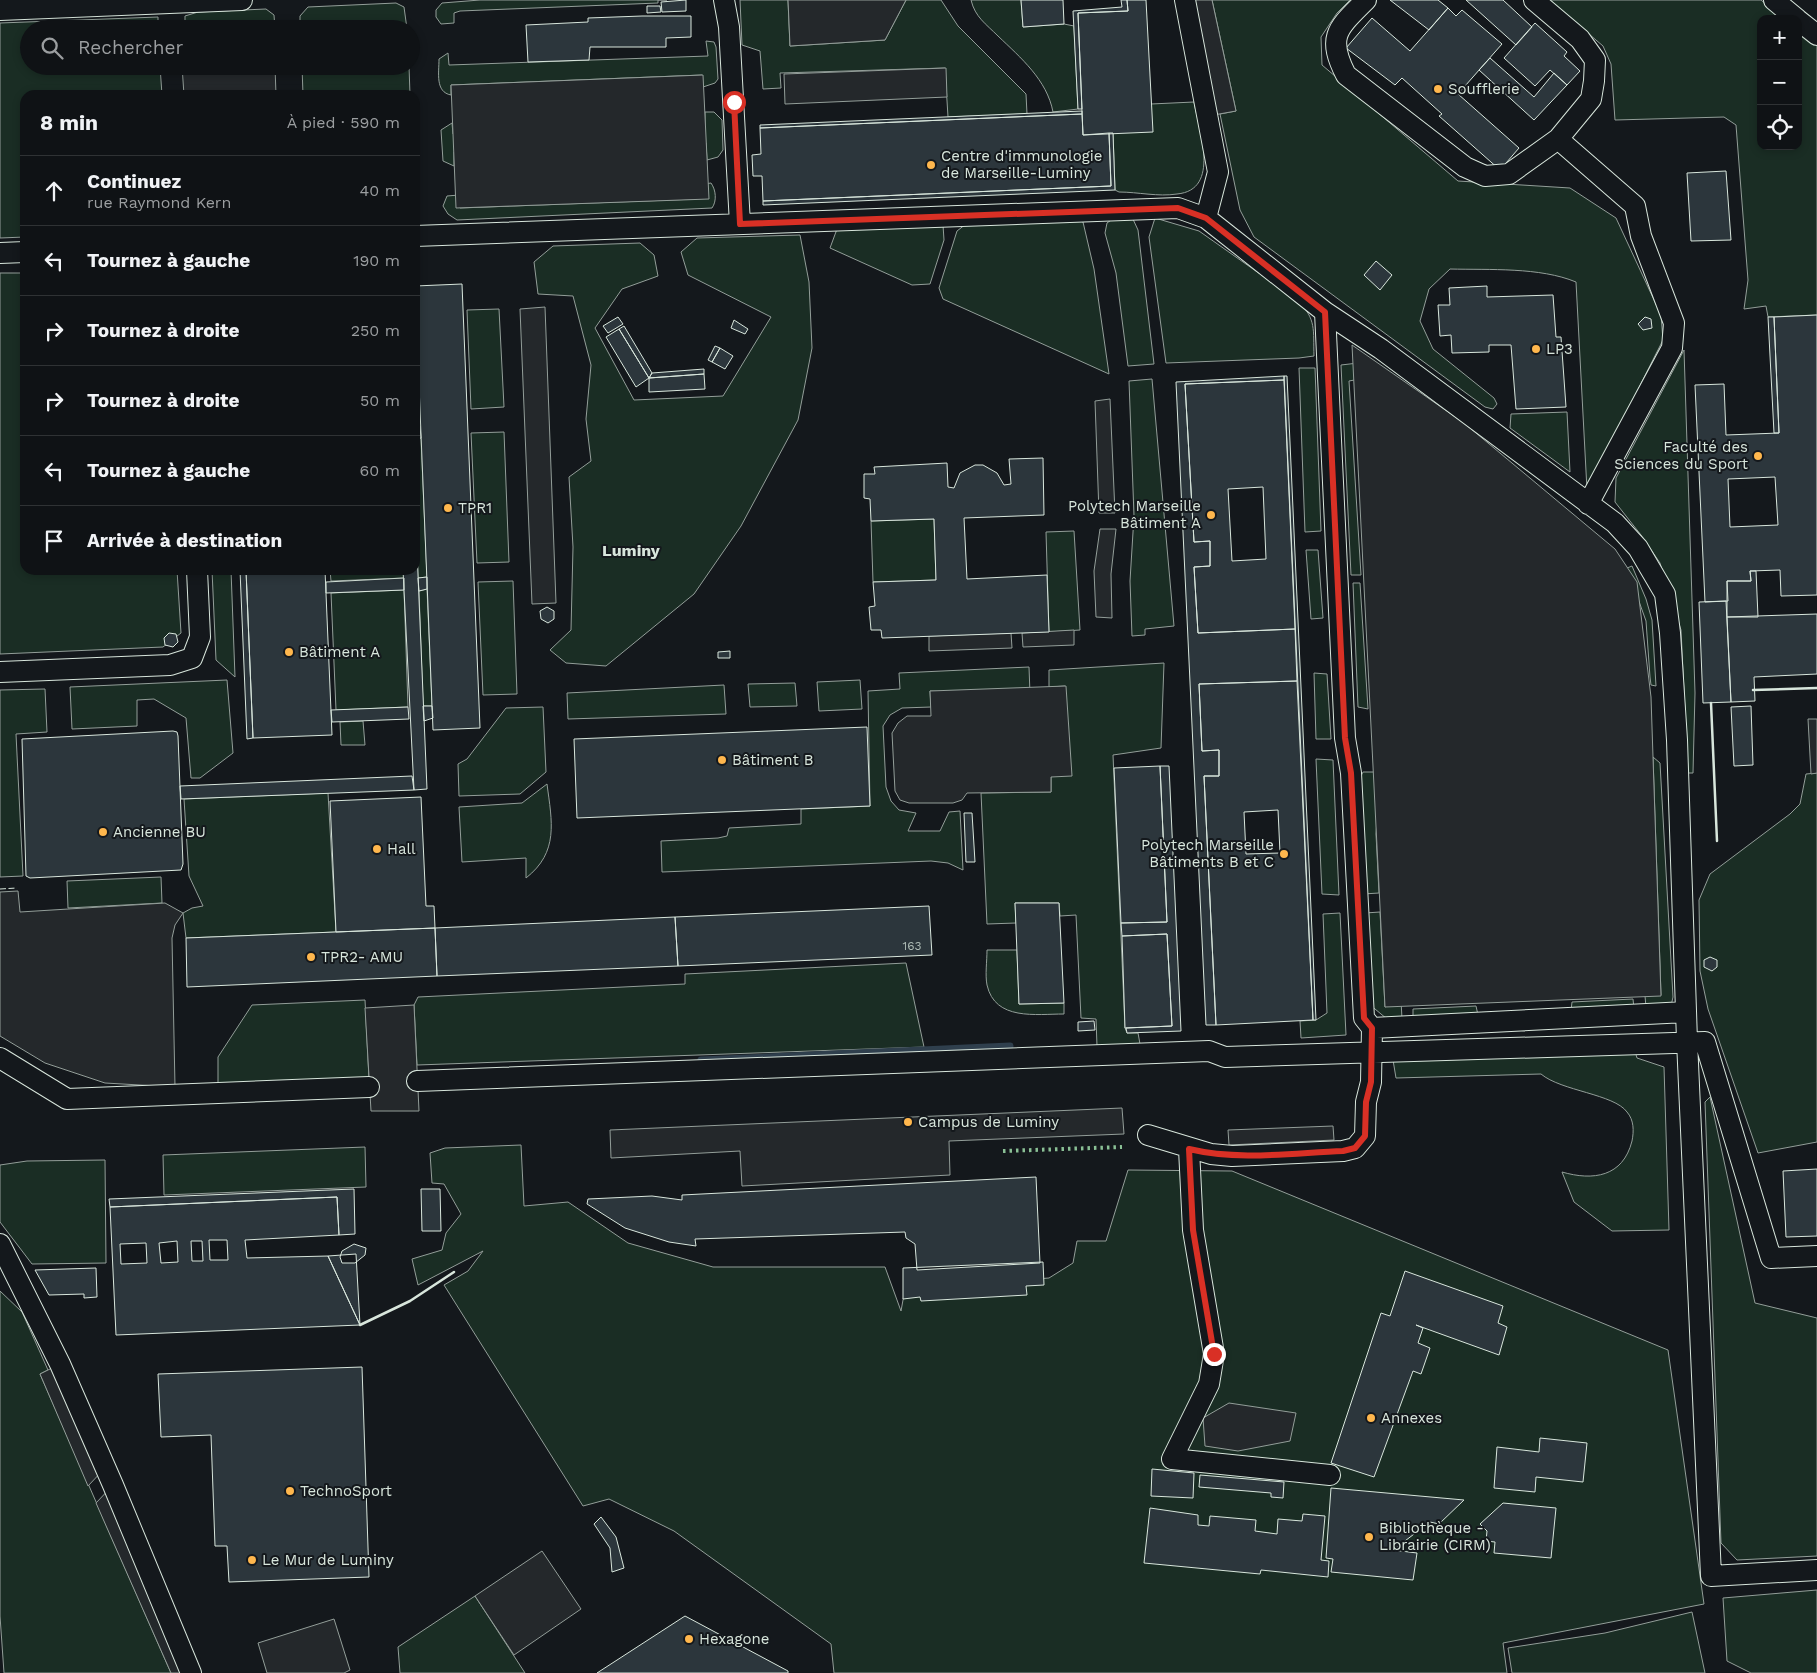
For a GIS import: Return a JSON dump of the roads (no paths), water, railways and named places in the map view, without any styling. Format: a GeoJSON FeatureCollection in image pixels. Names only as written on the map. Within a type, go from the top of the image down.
{"type":"FeatureCollection","features":[{"type":"Feature","properties":{"kind":"street"},"geometry":{"type":"LineString","coordinates":[[0,10],[242,0]]}},
{"type":"Feature","properties":{"kind":"street"},"geometry":{"type":"LineString","coordinates":[[724,0],[730,27],[740,224]]}},
{"type":"Feature","properties":{"kind":"street"},"geometry":{"type":"LineString","coordinates":[[1185,0],[1218,172],[1206,218]]}},
{"type":"Feature","properties":{"kind":"street"},"geometry":{"type":"LineString","coordinates":[[1366,0],[1340,26],[1336,43],[1338,58],[1346,76],[1465,168],[1485,176],[1509,174],[1558,139],[1591,99],[1595,60],[1580,38],[1534,0]]}},
{"type":"Feature","properties":{"kind":"street"},"geometry":{"type":"LineString","coordinates":[[1774,0],[1793,15]]}},
{"type":"Feature","properties":{"kind":"street"},"geometry":{"type":"LineString","coordinates":[[1802,22],[1817,35]]}},
{"type":"Feature","properties":{"kind":"street"},"geometry":{"type":"LineString","coordinates":[[1558,139],[1635,206],[1641,236],[1674,323],[1672,348],[1588,504]]}},
{"type":"Feature","properties":{"kind":"street"},"geometry":{"type":"LineString","coordinates":[[420,236],[1178,208],[1206,218],[1325,312],[1381,349],[1615,523],[1638,548],[1665,594],[1670,633],[1677,740],[1687,1041],[1711,1576],[1817,1570]]}},
{"type":"Feature","properties":{"kind":"street"},"geometry":{"type":"LineString","coordinates":[[0,253],[20,252]]}},
{"type":"Feature","properties":{"kind":"street"},"geometry":{"type":"LineString","coordinates":[[1148,1135],[1189,1149],[1232,1156],[1343,1151],[1355,1148],[1365,1136],[1366,1102],[1371,1082],[1370,1054],[1372,1028],[1364,1018],[1351,773],[1344,729],[1325,312]]}},
{"type":"Feature","properties":{"kind":"street"},"geometry":{"type":"LineString","coordinates":[[0,672],[170,665],[192,658],[200,637],[197,575]]}},
{"type":"Feature","properties":{"kind":"street"},"geometry":{"type":"LineString","coordinates":[[1372,1028],[1686,1012]]}},
{"type":"Feature","properties":{"kind":"street"},"geometry":{"type":"LineString","coordinates":[[418,1081],[1209,1051],[1225,1057],[1370,1054],[1687,1041],[1705,1042],[1771,1258],[1817,1256]]}},
{"type":"Feature","properties":{"kind":"street"},"geometry":{"type":"LineString","coordinates":[[0,1058],[67,1099],[369,1087]]}},
{"type":"Feature","properties":{"kind":"street"},"geometry":{"type":"LineString","coordinates":[[1189,1149],[1193,1230],[1214,1354],[1209,1384],[1172,1459],[1330,1475]]}},
{"type":"Feature","properties":{"kind":"street"},"geometry":{"type":"LineString","coordinates":[[0,1244],[8,1271],[60,1364],[113,1484],[191,1673]]}},
{"type":"Feature","properties":{"kind":"waterway"},"geometry":{"type":"LineString","coordinates":[[701,1060],[1010,1046]]}},
{"type":"Feature","properties":{"kind":"place","name":"Soufflerie"},"geometry":{"type":"Point","coordinates":[1438,89]}},
{"type":"Feature","properties":{"kind":"place","name":"Centre d'immunologie de Marseille-Luminy"},"geometry":{"type":"Point","coordinates":[931,165]}},
{"type":"Feature","properties":{"kind":"place","name":"LP3"},"geometry":{"type":"Point","coordinates":[1536,349]}},
{"type":"Feature","properties":{"kind":"place","name":"Faculté des Sciences du Sport"},"geometry":{"type":"Point","coordinates":[1758,456]}},
{"type":"Feature","properties":{"kind":"place","name":"TPR1"},"geometry":{"type":"Point","coordinates":[448,508]}},
{"type":"Feature","properties":{"kind":"place","name":"Polytech Marseille Bâtiment A"},"geometry":{"type":"Point","coordinates":[1211,515]}},
{"type":"Feature","properties":{"kind":"place","name":"Bâtiment A"},"geometry":{"type":"Point","coordinates":[289,652]}},
{"type":"Feature","properties":{"kind":"place","name":"Bâtiment B"},"geometry":{"type":"Point","coordinates":[722,760]}},
{"type":"Feature","properties":{"kind":"place","name":"Ancienne BU"},"geometry":{"type":"Point","coordinates":[103,832]}},
{"type":"Feature","properties":{"kind":"place","name":"Hall"},"geometry":{"type":"Point","coordinates":[377,849]}},
{"type":"Feature","properties":{"kind":"place","name":"Polytech Marseille Bâtiments B et C"},"geometry":{"type":"Point","coordinates":[1284,854]}},
{"type":"Feature","properties":{"kind":"place","name":"TPR2- AMU"},"geometry":{"type":"Point","coordinates":[311,957]}},
{"type":"Feature","properties":{"kind":"place","name":"Campus de Luminy"},"geometry":{"type":"Point","coordinates":[908,1122]}},
{"type":"Feature","properties":{"kind":"place","name":"Annexes"},"geometry":{"type":"Point","coordinates":[1371,1418]}},
{"type":"Feature","properties":{"kind":"place","name":"TechnoSport"},"geometry":{"type":"Point","coordinates":[290,1491]}},
{"type":"Feature","properties":{"kind":"place","name":"Bibliothèque - Librairie (CIRM)"},"geometry":{"type":"Point","coordinates":[1369,1537]}},
{"type":"Feature","properties":{"kind":"place","name":"Le Mur de Luminy"},"geometry":{"type":"Point","coordinates":[252,1560]}},
{"type":"Feature","properties":{"kind":"place","name":"Hexagone"},"geometry":{"type":"Point","coordinates":[689,1639]}},
{"type":"Feature","properties":{"kind":"district","name":"Luminy"},"geometry":{"type":"Point","coordinates":[631,550]}}]}
